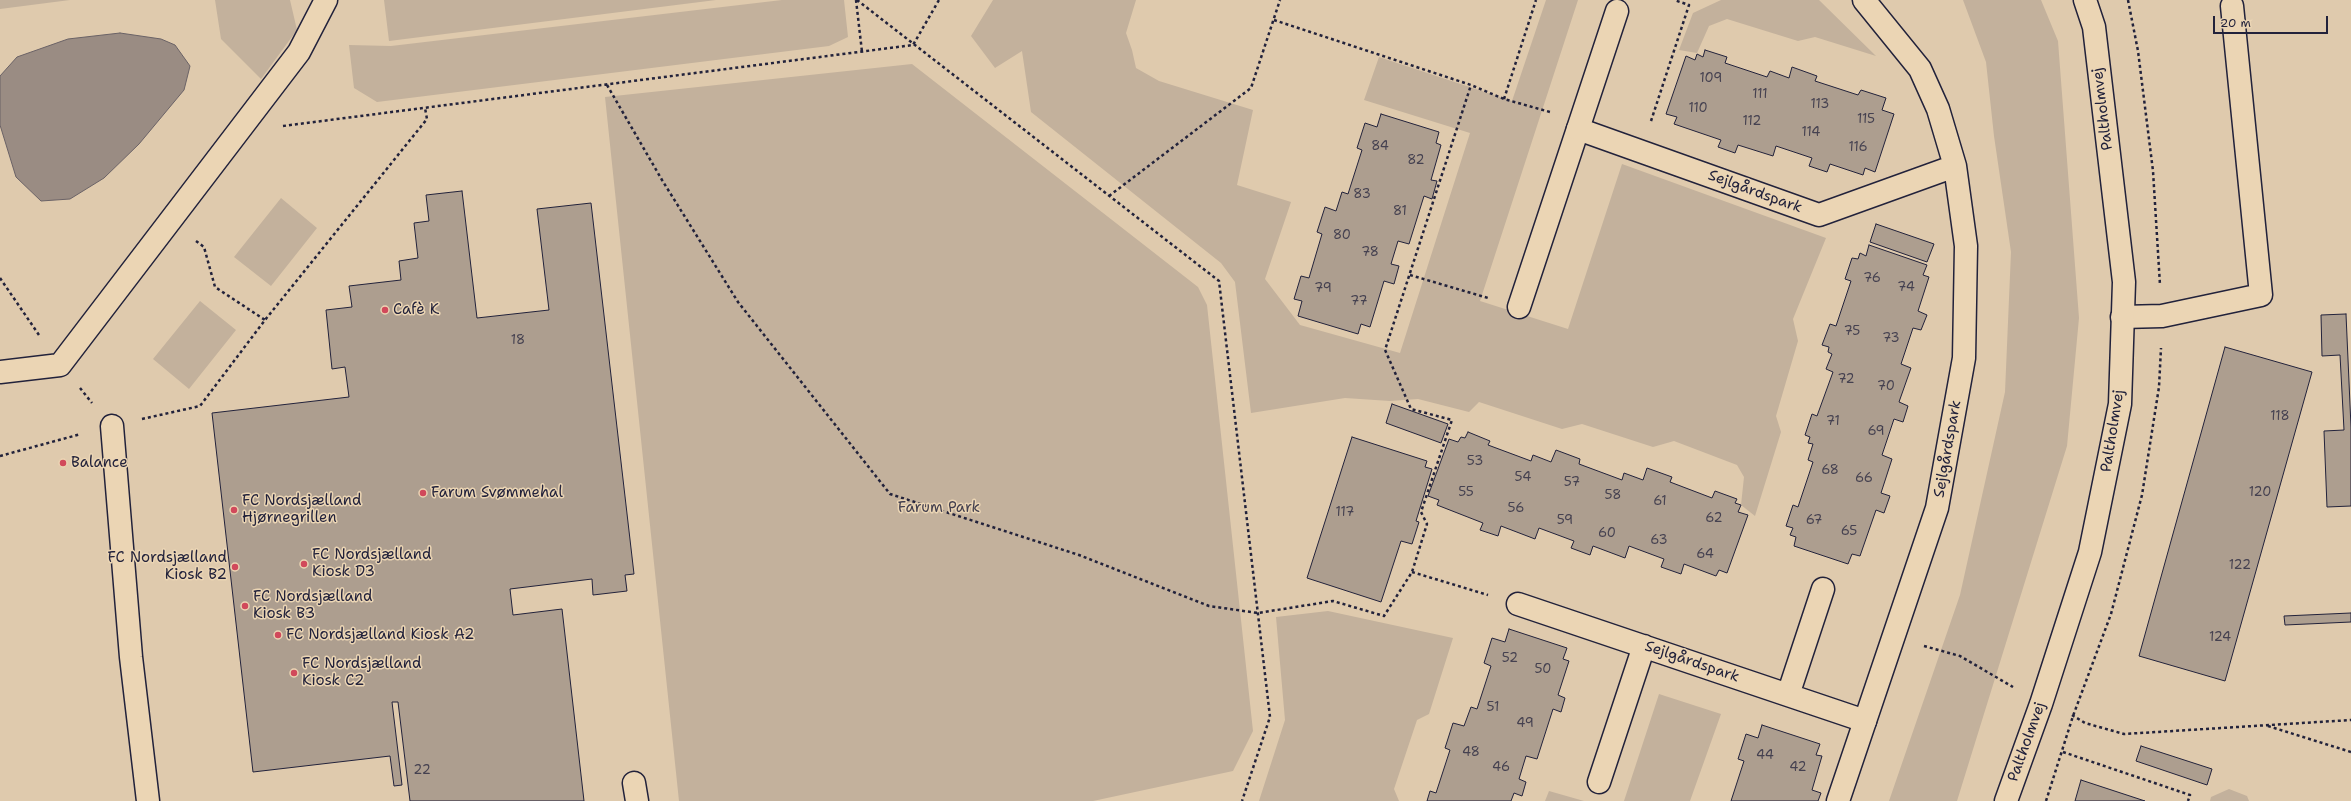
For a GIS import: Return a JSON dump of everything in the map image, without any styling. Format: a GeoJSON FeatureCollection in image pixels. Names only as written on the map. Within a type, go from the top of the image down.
{"type":"FeatureCollection","features":[{"type":"Feature","properties":{"kind":"street"},"geometry":{"type":"LineString","coordinates":[[0,372],[60,365],[242,124],[299,52],[326,0]]}},
{"type":"Feature","properties":{"kind":"street","name":"Sejlgårdspark"},"geometry":{"type":"LineString","coordinates":[[1838,801],[1937,508],[1964,358],[1966,246],[1955,166],[1938,109],[1920,69],[1864,0]]}},
{"type":"Feature","properties":{"kind":"street","name":"Paltholmvej"},"geometry":{"type":"LineString","coordinates":[[2006,801],[2041,704],[2090,552],[2120,404],[2123,274],[2094,27],[2085,0]]}},
{"type":"Feature","properties":{"kind":"street"},"geometry":{"type":"LineString","coordinates":[[2122,317],[2162,316],[2261,295],[2232,6]]}},
{"type":"Feature","properties":{"kind":"street"},"geometry":{"type":"LineString","coordinates":[[1519,307],[1616,11]]}},
{"type":"Feature","properties":{"kind":"street","name":"Sejlgårdspark"},"geometry":{"type":"LineString","coordinates":[[1579,125],[1641,152],[1819,215],[1955,166]]}},
{"type":"Feature","properties":{"kind":"street"},"geometry":{"type":"LineString","coordinates":[[112,426],[130,657],[148,801]]}},
{"type":"Feature","properties":{"kind":"street"},"geometry":{"type":"LineString","coordinates":[[1788,695],[1823,589]]}},
{"type":"Feature","properties":{"kind":"street","name":"Sejlgårdspark"},"geometry":{"type":"LineString","coordinates":[[1518,604],[1865,721]]}},
{"type":"Feature","properties":{"kind":"street"},"geometry":{"type":"LineString","coordinates":[[1599,782],[1644,646]]}},
{"type":"Feature","properties":{"kind":"path"},"geometry":{"type":"LineString","coordinates":[[856,0],[1220,281],[1270,717],[1242,801]]}},
{"type":"Feature","properties":{"kind":"path"},"geometry":{"type":"LineString","coordinates":[[856,0],[862,52]]}},
{"type":"Feature","properties":{"kind":"path"},"geometry":{"type":"LineString","coordinates":[[913,45],[939,0]]}},
{"type":"Feature","properties":{"kind":"path"},"geometry":{"type":"LineString","coordinates":[[1109,196],[1251,88],[1280,0]]}},
{"type":"Feature","properties":{"kind":"path"},"geometry":{"type":"LineString","coordinates":[[1504,99],[1536,0]]}},
{"type":"Feature","properties":{"kind":"path"},"geometry":{"type":"LineString","coordinates":[[1641,152],[1689,5],[1674,0]]}},
{"type":"Feature","properties":{"kind":"path"},"geometry":{"type":"LineString","coordinates":[[1274,20],[1471,85],[1504,99],[1579,125]]}},
{"type":"Feature","properties":{"kind":"path"},"geometry":{"type":"LineString","coordinates":[[242,124],[254,129],[913,45]]}},
{"type":"Feature","properties":{"kind":"path"},"geometry":{"type":"LineString","coordinates":[[607,85],[662,180],[738,302],[890,494],[1079,555],[1209,606],[1258,613],[1333,601],[1384,616],[1412,572],[1427,524],[1421,512],[1452,420],[1411,409],[1385,350],[1471,85]]}},
{"type":"Feature","properties":{"kind":"path"},"geometry":{"type":"LineString","coordinates":[[0,456],[112,426],[200,406],[265,320],[427,119],[425,108]]}},
{"type":"Feature","properties":{"kind":"path"},"geometry":{"type":"LineString","coordinates":[[170,220],[204,247],[215,287],[265,320]]}},
{"type":"Feature","properties":{"kind":"path"},"geometry":{"type":"LineString","coordinates":[[1410,275],[1519,307]]}},
{"type":"Feature","properties":{"kind":"path"},"geometry":{"type":"LineString","coordinates":[[1412,572],[1518,604]]}},
{"type":"Feature","properties":{"kind":"path"},"geometry":{"type":"LineString","coordinates":[[1893,638],[1960,656],[2041,704],[2073,716],[2085,723],[2124,734],[2351,720]]}},
{"type":"Feature","properties":{"kind":"path"},"geometry":{"type":"LineString","coordinates":[[2266,725],[2351,752]]}},
{"type":"Feature","properties":{"kind":"path"},"geometry":{"type":"LineString","coordinates":[[2063,752],[2190,795],[2188,801]]}},
{"type":"Feature","properties":{"kind":"green space"},"geometry":{"type":"Polygon","coordinates":[[[0,0],[70,0],[0,9],[0,0]]]}},
{"type":"Feature","properties":{"kind":"green space"},"geometry":{"type":"Polygon","coordinates":[[[215,0],[290,0],[297,30],[261,79],[221,39],[215,0]]]}},
{"type":"Feature","properties":{"kind":"green space"},"geometry":{"type":"Polygon","coordinates":[[[384,0],[716,0],[389,41],[384,0]]]}},
{"type":"Feature","properties":{"kind":"green space"},"geometry":{"type":"Polygon","coordinates":[[[782,0],[844,0],[848,37],[829,46],[377,102],[354,88],[349,45],[391,46],[782,0]]]}},
{"type":"Feature","properties":{"kind":"green space"},"geometry":{"type":"Polygon","coordinates":[[[993,0],[1136,0],[1126,33],[1136,68],[1159,81],[1253,110],[1237,185],[1291,202],[1265,279],[1300,325],[1400,353],[1470,133],[1364,100],[1379,57],[1512,101],[1546,0],[1578,0],[1480,301],[1568,329],[1622,164],[1826,238],[1793,319],[1798,341],[1776,416],[1781,432],[1755,516],[1741,505],[1744,477],[1737,465],[1674,441],[1653,447],[1582,424],[1562,429],[1479,402],[1469,412],[1418,399],[1390,401],[1345,398],[1251,413],[1235,282],[1221,263],[1031,112],[1022,51],[995,68],[971,36],[993,0]]]}},
{"type":"Feature","properties":{"kind":"green space"},"geometry":{"type":"Polygon","coordinates":[[[1721,0],[1819,0],[1876,56],[1815,37],[1798,41],[1727,19],[1709,26],[1697,53],[1679,50],[1693,13],[1721,0]]]}},
{"type":"Feature","properties":{"kind":"green space"},"geometry":{"type":"Polygon","coordinates":[[[1963,0],[2041,0],[2058,41],[2079,318],[2067,446],[1957,801],[1889,801],[1960,595],[2005,392],[2011,252],[1994,136],[1986,62],[1963,0]]]}},
{"type":"Feature","properties":{"kind":"green space","name":"Farum Park"},"geometry":{"type":"Polygon","coordinates":[[[912,64],[1198,287],[1207,305],[1253,731],[1233,771],[1093,801],[679,801],[605,97],[912,64]]]}},
{"type":"Feature","properties":{"kind":"green space"},"geometry":{"type":"Polygon","coordinates":[[[281,198],[317,228],[271,286],[234,257],[281,198]]]}},
{"type":"Feature","properties":{"kind":"green space"},"geometry":{"type":"Polygon","coordinates":[[[200,301],[236,330],[189,389],[153,359],[200,301]]]}},
{"type":"Feature","properties":{"kind":"green space"},"geometry":{"type":"Polygon","coordinates":[[[1328,611],[1453,638],[1429,714],[1417,720],[1394,789],[1399,801],[1259,801],[1285,720],[1276,617],[1328,611]]]}},
{"type":"Feature","properties":{"kind":"green space"},"geometry":{"type":"Polygon","coordinates":[[[1659,694],[1721,714],[1690,801],[1624,801],[1659,694]]]}},
{"type":"Feature","properties":{"kind":"green space"},"geometry":{"type":"Polygon","coordinates":[[[2229,789],[2247,796],[2249,801],[2210,801],[2211,797],[2229,789]]]}},
{"type":"Feature","properties":{"kind":"green space"},"geometry":{"type":"Polygon","coordinates":[[[1549,791],[1584,801],[1545,801],[1549,791]]]}},
{"type":"Feature","properties":{"kind":"shaded area"},"geometry":{"type":"Polygon","coordinates":[[[120,33],[161,39],[175,45],[190,66],[184,90],[139,144],[104,178],[70,199],[41,201],[16,177],[0,125],[0,76],[17,57],[68,39],[120,33]]]}},
{"type":"Feature","properties":{"kind":"building"},"geometry":{"type":"Polygon","coordinates":[[[1705,50],[1727,57],[1725,63],[1767,77],[1770,71],[1789,78],[1792,67],[1817,76],[1815,81],[1858,95],[1861,90],[1886,98],[1882,110],[1894,114],[1875,172],[1865,168],[1863,175],[1830,164],[1827,172],[1809,166],[1812,158],[1776,146],[1773,156],[1738,145],[1735,153],[1718,147],[1721,140],[1674,124],[1677,117],[1666,114],[1686,56],[1695,60],[1697,54],[1703,57],[1705,50]]]}},
{"type":"Feature","properties":{"kind":"building"},"geometry":{"type":"Polygon","coordinates":[[[1381,114],[1439,132],[1436,143],[1441,145],[1431,180],[1437,181],[1432,199],[1424,196],[1409,244],[1398,241],[1391,264],[1399,266],[1394,284],[1384,281],[1370,327],[1361,324],[1358,334],[1298,316],[1302,301],[1294,299],[1301,276],[1309,278],[1322,234],[1317,232],[1325,207],[1336,211],[1342,192],[1348,194],[1362,150],[1357,148],[1365,123],[1377,127],[1381,114]]]}},
{"type":"Feature","properties":{"kind":"building","name":"Farum Svømmehal"},"geometry":{"type":"Polygon","coordinates":[[[462,191],[477,318],[549,310],[537,209],[591,203],[634,574],[625,575],[627,591],[593,595],[592,579],[510,589],[513,615],[562,609],[584,801],[410,801],[398,702],[392,702],[402,785],[394,786],[390,756],[253,772],[212,413],[349,397],[345,367],[332,369],[326,310],[352,307],[349,286],[401,280],[399,261],[418,258],[414,223],[429,221],[426,195],[462,191]]]}},
{"type":"Feature","properties":{"kind":"building"},"geometry":{"type":"Polygon","coordinates":[[[1876,224],[1934,244],[1927,262],[1870,242],[1876,224]]]}},
{"type":"Feature","properties":{"kind":"building"},"geometry":{"type":"Polygon","coordinates":[[[1869,245],[1927,265],[1923,275],[1929,277],[1918,311],[1927,315],[1921,330],[1913,328],[1901,364],[1911,368],[1899,402],[1908,406],[1903,422],[1894,419],[1882,455],[1892,459],[1881,493],[1890,496],[1884,513],[1876,510],[1860,556],[1852,554],[1848,564],[1794,546],[1796,537],[1790,535],[1793,528],[1786,526],[1793,505],[1798,507],[1813,462],[1808,460],[1813,444],[1808,443],[1810,437],[1805,435],[1812,414],[1817,416],[1833,372],[1826,369],[1832,354],[1828,352],[1829,347],[1822,345],[1830,324],[1836,326],[1851,281],[1845,279],[1852,258],[1858,259],[1860,253],[1866,256],[1869,245]]]}},
{"type":"Feature","properties":{"kind":"building"},"geometry":{"type":"Polygon","coordinates":[[[2346,314],[2351,427],[2351,506],[2327,507],[2324,431],[2344,430],[2340,355],[2322,356],[2321,315],[2346,314]]]}},
{"type":"Feature","properties":{"kind":"building"},"geometry":{"type":"Polygon","coordinates":[[[2225,347],[2312,372],[2225,681],[2139,656],[2225,347]]]}},
{"type":"Feature","properties":{"kind":"building"},"geometry":{"type":"Polygon","coordinates":[[[1392,404],[1448,424],[1441,443],[1386,423],[1392,404]]]}},
{"type":"Feature","properties":{"kind":"building"},"geometry":{"type":"Polygon","coordinates":[[[1468,432],[1490,441],[1488,445],[1531,461],[1533,455],[1551,462],[1556,450],[1580,459],[1579,464],[1622,480],[1624,473],[1643,480],[1647,468],[1672,477],[1670,482],[1712,498],[1715,491],[1737,499],[1735,503],[1741,505],[1738,512],[1748,515],[1727,573],[1719,570],[1716,576],[1684,564],[1681,574],[1661,567],[1664,559],[1629,546],[1625,558],[1593,546],[1590,555],[1571,548],[1574,541],[1539,528],[1535,539],[1501,526],[1498,536],[1480,530],[1483,523],[1437,505],[1439,500],[1428,496],[1449,439],[1458,442],[1461,437],[1465,438],[1468,432]]]}},
{"type":"Feature","properties":{"kind":"building"},"geometry":{"type":"Polygon","coordinates":[[[1352,437],[1427,461],[1425,467],[1432,469],[1416,521],[1419,522],[1412,544],[1401,541],[1381,602],[1307,578],[1352,437]]]}},
{"type":"Feature","properties":{"kind":"building"},"geometry":{"type":"Polygon","coordinates":[[[2351,613],[2351,622],[2285,625],[2284,616],[2351,613]]]}},
{"type":"Feature","properties":{"kind":"building"},"geometry":{"type":"Polygon","coordinates":[[[1509,629],[1567,648],[1563,659],[1569,661],[1558,695],[1565,698],[1561,712],[1553,709],[1537,759],[1526,756],[1519,779],[1526,782],[1522,796],[1514,793],[1511,801],[1427,801],[1430,791],[1436,793],[1450,750],[1445,748],[1453,723],[1464,726],[1471,707],[1477,709],[1491,666],[1484,663],[1492,638],[1505,642],[1509,629]]]}},
{"type":"Feature","properties":{"kind":"building"},"geometry":{"type":"Polygon","coordinates":[[[1762,725],[1820,744],[1816,755],[1822,756],[1812,790],[1821,793],[1818,801],[1731,801],[1744,761],[1738,759],[1746,734],[1758,738],[1762,725]]]}},
{"type":"Feature","properties":{"kind":"building"},"geometry":{"type":"Polygon","coordinates":[[[2141,746],[2212,769],[2207,785],[2136,761],[2141,746]]]}},
{"type":"Feature","properties":{"kind":"building"},"geometry":{"type":"Polygon","coordinates":[[[2081,780],[2145,801],[2075,801],[2081,780]]]}},
{"type":"Feature","properties":{"kind":"place","name":"Cafè K"},"geometry":{"type":"Point","coordinates":[385,310]}},
{"type":"Feature","properties":{"kind":"place","name":"Balance"},"geometry":{"type":"Point","coordinates":[63,463]}},
{"type":"Feature","properties":{"kind":"place","name":"Farum Svømmehal"},"geometry":{"type":"Point","coordinates":[423,493]}},
{"type":"Feature","properties":{"kind":"place","name":"FC Nordsjælland Hjørnegrillen"},"geometry":{"type":"Point","coordinates":[234,510]}},
{"type":"Feature","properties":{"kind":"place","name":"FC Nordsjælland Kiosk D3"},"geometry":{"type":"Point","coordinates":[304,564]}},
{"type":"Feature","properties":{"kind":"place","name":"FC Nordsjælland Kiosk B2"},"geometry":{"type":"Point","coordinates":[235,567]}},
{"type":"Feature","properties":{"kind":"place","name":"FC Nordsjælland Kiosk B3"},"geometry":{"type":"Point","coordinates":[245,606]}},
{"type":"Feature","properties":{"kind":"place","name":"FC Nordsjælland Kiosk A2"},"geometry":{"type":"Point","coordinates":[278,635]}},
{"type":"Feature","properties":{"kind":"place","name":"FC Nordsjælland Kiosk C2"},"geometry":{"type":"Point","coordinates":[294,673]}}]}
